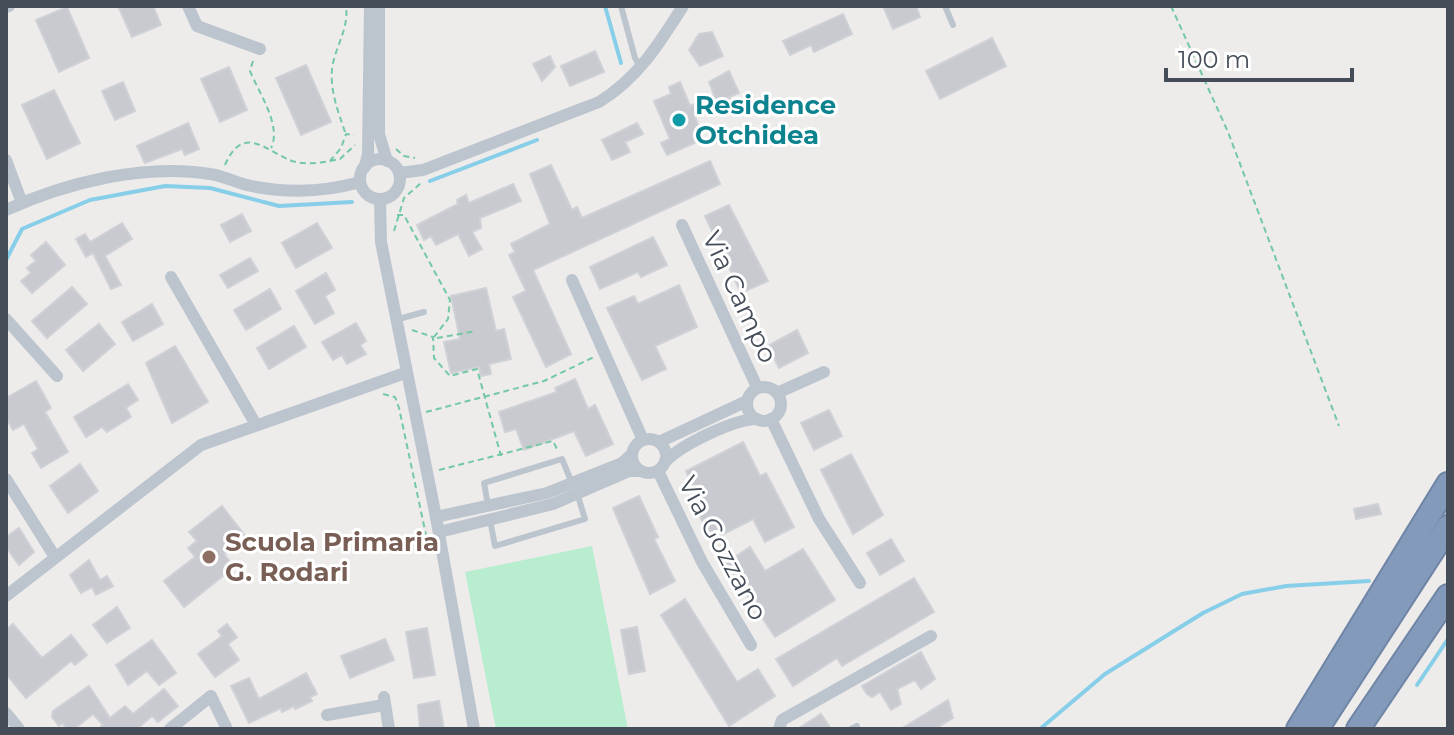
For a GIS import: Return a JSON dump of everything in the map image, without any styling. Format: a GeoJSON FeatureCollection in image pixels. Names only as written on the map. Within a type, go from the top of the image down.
{"type":"FeatureCollection","features":[{"type":"Feature","properties":{"kind":"highway"},"geometry":{"type":"LineString","coordinates":[[1298,729],[1448,484]]}},
{"type":"Feature","properties":{"kind":"highway"},"geometry":{"type":"LineString","coordinates":[[1317,729],[1448,527]]}},
{"type":"Feature","properties":{"kind":"highway"},"geometry":{"type":"LineString","coordinates":[[1334,729],[1448,550]]}},
{"type":"Feature","properties":{"kind":"highway"},"geometry":{"type":"LineString","coordinates":[[1358,729],[1448,596]]}},
{"type":"Feature","properties":{"kind":"street"},"geometry":{"type":"LineString","coordinates":[[188,6],[197,26],[256,52]]}},
{"type":"Feature","properties":{"kind":"street"},"geometry":{"type":"LineString","coordinates":[[370,6],[368,153],[360,182],[365,192],[380,199]]}},
{"type":"Feature","properties":{"kind":"street"},"geometry":{"type":"LineString","coordinates":[[379,6],[379,134],[387,161],[399,173]]}},
{"type":"Feature","properties":{"kind":"street"},"geometry":{"type":"LineString","coordinates":[[399,173],[423,170],[599,102],[623,87],[641,68],[683,6]]}},
{"type":"Feature","properties":{"kind":"street"},"geometry":{"type":"LineString","coordinates":[[6,160],[22,203]]}},
{"type":"Feature","properties":{"kind":"street"},"geometry":{"type":"LineString","coordinates":[[365,167],[375,160],[387,161]]}},
{"type":"Feature","properties":{"kind":"street"},"geometry":{"type":"LineString","coordinates":[[6,210],[80,185],[153,172],[209,174],[294,192],[360,182]]}},
{"type":"Feature","properties":{"kind":"street"},"geometry":{"type":"LineString","coordinates":[[380,199],[396,191],[399,173]]}},
{"type":"Feature","properties":{"kind":"street"},"geometry":{"type":"LineString","coordinates":[[380,199],[381,242],[439,532],[474,729]]}},
{"type":"Feature","properties":{"kind":"street","name":"Via Campo"},"geometry":{"type":"LineString","coordinates":[[682,225],[757,387]]}},
{"type":"Feature","properties":{"kind":"street"},"geometry":{"type":"LineString","coordinates":[[171,277],[255,423]]}},
{"type":"Feature","properties":{"kind":"street"},"geometry":{"type":"LineString","coordinates":[[572,280],[643,440]]}},
{"type":"Feature","properties":{"kind":"street"},"geometry":{"type":"LineString","coordinates":[[6,319],[57,376]]}},
{"type":"Feature","properties":{"kind":"street"},"geometry":{"type":"LineString","coordinates":[[777,393],[824,372]]}},
{"type":"Feature","properties":{"kind":"street"},"geometry":{"type":"LineString","coordinates":[[6,596],[185,455],[255,423],[405,373]]}},
{"type":"Feature","properties":{"kind":"street"},"geometry":{"type":"LineString","coordinates":[[439,532],[547,493],[629,471],[662,466],[677,450],[739,422],[764,419],[781,405],[777,393],[769,387],[757,387],[747,401],[659,442],[643,440]]}},
{"type":"Feature","properties":{"kind":"street"},"geometry":{"type":"LineString","coordinates":[[747,401],[749,412],[764,419],[819,519],[860,583]]}},
{"type":"Feature","properties":{"kind":"street"},"geometry":{"type":"LineString","coordinates":[[574,488],[622,463],[643,440]]}},
{"type":"Feature","properties":{"kind":"street"},"geometry":{"type":"LineString","coordinates":[[659,442],[665,448],[662,466]]}},
{"type":"Feature","properties":{"kind":"street"},"geometry":{"type":"LineString","coordinates":[[632,454],[641,471]]}},
{"type":"Feature","properties":{"kind":"street","name":"Via Gozzano"},"geometry":{"type":"LineString","coordinates":[[662,466],[702,562],[751,645]]}},
{"type":"Feature","properties":{"kind":"street"},"geometry":{"type":"LineString","coordinates":[[6,479],[55,557]]}},
{"type":"Feature","properties":{"kind":"street"},"geometry":{"type":"LineString","coordinates":[[436,517],[489,513]]}},
{"type":"Feature","properties":{"kind":"street"},"geometry":{"type":"LineString","coordinates":[[779,729],[782,720],[931,636]]}},
{"type":"Feature","properties":{"kind":"street"},"geometry":{"type":"LineString","coordinates":[[170,729],[211,696],[227,729]]}},
{"type":"Feature","properties":{"kind":"street"},"geometry":{"type":"LineString","coordinates":[[327,715],[384,701],[389,729]]}},
{"type":"Feature","properties":{"kind":"street"},"geometry":{"type":"LineString","coordinates":[[6,713],[19,729]]}},
{"type":"Feature","properties":{"kind":"lane"},"geometry":{"type":"LineString","coordinates":[[621,6],[635,58],[641,68]]}},
{"type":"Feature","properties":{"kind":"lane"},"geometry":{"type":"LineString","coordinates":[[945,6],[953,25]]}},
{"type":"Feature","properties":{"kind":"lane"},"geometry":{"type":"LineString","coordinates":[[395,320],[424,312]]}},
{"type":"Feature","properties":{"kind":"lane"},"geometry":{"type":"LineString","coordinates":[[562,459],[574,488],[585,519],[495,546],[484,483],[562,459]]}},
{"type":"Feature","properties":{"kind":"path"},"geometry":{"type":"LineString","coordinates":[[330,161],[341,148],[346,134],[334,100],[332,67],[348,21],[346,6]]}},
{"type":"Feature","properties":{"kind":"path"},"geometry":{"type":"LineString","coordinates":[[1171,6],[1228,132],[1339,426]]}},
{"type":"Feature","properties":{"kind":"path"},"geometry":{"type":"LineString","coordinates":[[256,52],[250,71],[274,128],[275,139],[271,148]]}},
{"type":"Feature","properties":{"kind":"path"},"geometry":{"type":"LineString","coordinates":[[222,172],[230,154],[244,144],[262,142],[292,161],[340,159],[355,146],[358,135],[346,134]]}},
{"type":"Feature","properties":{"kind":"path"},"geometry":{"type":"LineString","coordinates":[[395,221],[404,198],[425,181]]}},
{"type":"Feature","properties":{"kind":"path"},"geometry":{"type":"LineString","coordinates":[[397,215],[404,215],[450,300],[448,319],[434,337],[434,358],[450,376],[477,369],[501,456]]}},
{"type":"Feature","properties":{"kind":"path"},"geometry":{"type":"LineString","coordinates":[[411,331],[427,332],[434,337],[476,331]]}},
{"type":"Feature","properties":{"kind":"path"},"geometry":{"type":"LineString","coordinates":[[427,412],[544,381],[603,353]]}},
{"type":"Feature","properties":{"kind":"path"},"geometry":{"type":"LineString","coordinates":[[378,395],[395,397],[399,408],[427,540]]}},
{"type":"Feature","properties":{"kind":"path"},"geometry":{"type":"LineString","coordinates":[[439,470],[553,441],[562,459]]}},
{"type":"Feature","properties":{"kind":"green space"},"geometry":{"type":"Polygon","coordinates":[[[592,546],[628,729],[496,729],[465,572],[592,546]]]}},
{"type":"Feature","properties":{"kind":"building"},"geometry":{"type":"Polygon","coordinates":[[[118,6],[153,6],[161,25],[132,37],[118,6]]]}},
{"type":"Feature","properties":{"kind":"building"},"geometry":{"type":"Polygon","coordinates":[[[883,6],[916,6],[920,17],[893,29],[883,6]]]}},
{"type":"Feature","properties":{"kind":"building"},"geometry":{"type":"Polygon","coordinates":[[[67,7],[89,58],[59,72],[36,20],[67,7]]]}},
{"type":"Feature","properties":{"kind":"building"},"geometry":{"type":"Polygon","coordinates":[[[843,14],[852,34],[814,52],[811,45],[790,55],[783,41],[843,14]]]}},
{"type":"Feature","properties":{"kind":"building"},"geometry":{"type":"Polygon","coordinates":[[[712,32],[723,56],[700,66],[689,50],[699,34],[712,32]]]}},
{"type":"Feature","properties":{"kind":"building"},"geometry":{"type":"Polygon","coordinates":[[[992,38],[1006,66],[940,99],[926,71],[992,38]]]}},
{"type":"Feature","properties":{"kind":"building"},"geometry":{"type":"Polygon","coordinates":[[[595,51],[604,72],[570,86],[561,66],[595,51]]]}},
{"type":"Feature","properties":{"kind":"building"},"geometry":{"type":"Polygon","coordinates":[[[550,56],[555,67],[542,81],[533,64],[550,56]]]}},
{"type":"Feature","properties":{"kind":"building"},"geometry":{"type":"Polygon","coordinates":[[[306,65],[331,122],[301,135],[276,78],[306,65]]]}},
{"type":"Feature","properties":{"kind":"building"},"geometry":{"type":"Polygon","coordinates":[[[229,67],[247,110],[220,122],[201,79],[229,67]]]}},
{"type":"Feature","properties":{"kind":"building","name":"Residence Otchidea"},"geometry":{"type":"Polygon","coordinates":[[[729,71],[739,93],[729,97],[731,101],[695,117],[704,139],[667,155],[661,143],[670,139],[654,101],[671,94],[669,87],[680,82],[690,106],[714,95],[709,82],[729,71]]]}},
{"type":"Feature","properties":{"kind":"building"},"geometry":{"type":"Polygon","coordinates":[[[123,82],[135,111],[115,120],[102,91],[123,82]]]}},
{"type":"Feature","properties":{"kind":"building"},"geometry":{"type":"Polygon","coordinates":[[[54,90],[80,143],[47,159],[22,105],[54,90]]]}},
{"type":"Feature","properties":{"kind":"building"},"geometry":{"type":"Polygon","coordinates":[[[188,123],[199,149],[185,155],[182,149],[145,163],[137,146],[188,123]]]}},
{"type":"Feature","properties":{"kind":"building"},"geometry":{"type":"Polygon","coordinates":[[[637,123],[643,134],[625,142],[630,152],[612,160],[602,140],[637,123]]]}},
{"type":"Feature","properties":{"kind":"building"},"geometry":{"type":"Polygon","coordinates":[[[710,161],[720,184],[533,270],[571,354],[546,367],[513,297],[526,291],[509,255],[515,252],[511,244],[550,224],[530,174],[551,165],[572,210],[577,207],[582,218],[710,161]]]}},
{"type":"Feature","properties":{"kind":"building"},"geometry":{"type":"Polygon","coordinates":[[[513,184],[521,201],[480,218],[481,228],[472,232],[482,249],[469,256],[458,234],[436,245],[431,236],[424,240],[417,225],[458,204],[457,200],[466,195],[469,203],[513,184]]]}},
{"type":"Feature","properties":{"kind":"building"},"geometry":{"type":"Polygon","coordinates":[[[729,205],[768,281],[741,293],[705,216],[729,205]]]}},
{"type":"Feature","properties":{"kind":"building"},"geometry":{"type":"Polygon","coordinates":[[[242,214],[251,231],[230,242],[221,225],[242,214]]]}},
{"type":"Feature","properties":{"kind":"building"},"geometry":{"type":"Polygon","coordinates":[[[122,223],[132,239],[105,256],[121,285],[111,289],[93,253],[86,257],[76,239],[85,234],[90,242],[122,223]]]}},
{"type":"Feature","properties":{"kind":"building"},"geometry":{"type":"Polygon","coordinates":[[[317,223],[332,248],[296,268],[282,243],[317,223]]]}},
{"type":"Feature","properties":{"kind":"building"},"geometry":{"type":"Polygon","coordinates":[[[653,237],[667,265],[641,277],[638,272],[600,289],[590,267],[653,237]]]}},
{"type":"Feature","properties":{"kind":"building"},"geometry":{"type":"Polygon","coordinates":[[[46,242],[65,265],[32,293],[21,281],[31,273],[27,268],[36,261],[31,255],[46,242]]]}},
{"type":"Feature","properties":{"kind":"building"},"geometry":{"type":"Polygon","coordinates":[[[250,258],[258,271],[228,288],[220,275],[250,258]]]}},
{"type":"Feature","properties":{"kind":"building"},"geometry":{"type":"Polygon","coordinates":[[[326,273],[335,290],[325,296],[334,313],[315,324],[296,291],[326,273]]]}},
{"type":"Feature","properties":{"kind":"building"},"geometry":{"type":"Polygon","coordinates":[[[679,285],[697,327],[655,346],[666,369],[642,380],[607,308],[634,296],[638,304],[679,285]]]}},
{"type":"Feature","properties":{"kind":"building"},"geometry":{"type":"Polygon","coordinates":[[[72,287],[87,304],[47,338],[32,321],[72,287]]]}},
{"type":"Feature","properties":{"kind":"building"},"geometry":{"type":"Polygon","coordinates":[[[486,288],[496,331],[504,329],[511,359],[489,364],[491,374],[481,376],[479,367],[451,373],[444,342],[460,339],[451,296],[486,288]]]}},
{"type":"Feature","properties":{"kind":"building"},"geometry":{"type":"Polygon","coordinates":[[[270,289],[281,309],[246,330],[234,310],[270,289]]]}},
{"type":"Feature","properties":{"kind":"building"},"geometry":{"type":"Polygon","coordinates":[[[152,304],[163,324],[133,341],[122,322],[152,304]]]}},
{"type":"Feature","properties":{"kind":"building"},"geometry":{"type":"Polygon","coordinates":[[[356,323],[366,341],[360,345],[366,354],[347,364],[342,355],[333,360],[322,342],[356,323]]]}},
{"type":"Feature","properties":{"kind":"building"},"geometry":{"type":"Polygon","coordinates":[[[99,324],[115,344],[83,371],[66,350],[99,324]]]}},
{"type":"Feature","properties":{"kind":"building"},"geometry":{"type":"Polygon","coordinates":[[[294,326],[306,347],[269,369],[257,348],[294,326]]]}},
{"type":"Feature","properties":{"kind":"building"},"geometry":{"type":"Polygon","coordinates":[[[797,330],[808,353],[779,368],[768,346],[797,330]]]}},
{"type":"Feature","properties":{"kind":"building"},"geometry":{"type":"Polygon","coordinates":[[[175,346],[208,402],[172,423],[146,363],[175,346]]]}},
{"type":"Feature","properties":{"kind":"building"},"geometry":{"type":"Polygon","coordinates":[[[575,379],[588,409],[595,405],[613,444],[586,456],[574,431],[524,450],[516,429],[505,432],[499,412],[557,392],[555,388],[575,379]]]}},
{"type":"Feature","properties":{"kind":"building"},"geometry":{"type":"Polygon","coordinates":[[[36,381],[51,408],[45,412],[68,452],[41,468],[32,453],[38,449],[24,424],[13,430],[6,418],[6,398],[36,381]]]}},
{"type":"Feature","properties":{"kind":"building"},"geometry":{"type":"Polygon","coordinates":[[[128,384],[138,400],[126,408],[131,417],[107,432],[102,427],[86,437],[74,417],[128,384]]]}},
{"type":"Feature","properties":{"kind":"building"},"geometry":{"type":"Polygon","coordinates":[[[829,410],[842,436],[814,450],[801,423],[829,410]]]}},
{"type":"Feature","properties":{"kind":"building"},"geometry":{"type":"Polygon","coordinates":[[[743,442],[760,476],[766,473],[794,527],[765,542],[753,519],[712,540],[695,507],[701,504],[686,471],[743,442]]]}},
{"type":"Feature","properties":{"kind":"building"},"geometry":{"type":"Polygon","coordinates":[[[851,454],[883,515],[853,534],[821,470],[851,454]]]}},
{"type":"Feature","properties":{"kind":"building"},"geometry":{"type":"Polygon","coordinates":[[[80,464],[98,491],[68,513],[50,486],[80,464]]]}},
{"type":"Feature","properties":{"kind":"building"},"geometry":{"type":"Polygon","coordinates":[[[639,496],[658,537],[654,539],[675,581],[650,594],[613,508],[639,496]]]}},
{"type":"Feature","properties":{"kind":"building"},"geometry":{"type":"Polygon","coordinates":[[[1378,504],[1381,514],[1356,519],[1354,509],[1378,504]]]}},
{"type":"Feature","properties":{"kind":"building"},"geometry":{"type":"Polygon","coordinates":[[[222,506],[246,537],[224,554],[234,567],[184,607],[164,581],[195,557],[188,548],[197,541],[189,532],[222,506]]]}},
{"type":"Feature","properties":{"kind":"building"},"geometry":{"type":"Polygon","coordinates":[[[19,528],[34,552],[19,565],[6,547],[6,537],[19,528]]]}},
{"type":"Feature","properties":{"kind":"building"},"geometry":{"type":"Polygon","coordinates":[[[891,539],[904,561],[880,575],[867,553],[891,539]]]}},
{"type":"Feature","properties":{"kind":"building"},"geometry":{"type":"Polygon","coordinates":[[[750,547],[765,571],[803,549],[835,600],[775,637],[726,563],[750,547]]]}},
{"type":"Feature","properties":{"kind":"building"},"geometry":{"type":"Polygon","coordinates":[[[89,560],[100,580],[107,576],[113,586],[96,595],[92,587],[81,593],[70,575],[89,560]]]}},
{"type":"Feature","properties":{"kind":"building"},"geometry":{"type":"Polygon","coordinates":[[[914,578],[934,612],[842,666],[837,658],[793,686],[776,659],[914,578]]]}},
{"type":"Feature","properties":{"kind":"building"},"geometry":{"type":"Polygon","coordinates":[[[685,599],[737,682],[758,669],[775,696],[729,726],[661,615],[685,599]]]}},
{"type":"Feature","properties":{"kind":"building"},"geometry":{"type":"Polygon","coordinates":[[[117,607],[130,628],[107,643],[93,625],[117,607]]]}},
{"type":"Feature","properties":{"kind":"building"},"geometry":{"type":"Polygon","coordinates":[[[13,624],[42,658],[71,635],[87,655],[75,665],[71,661],[26,698],[6,674],[6,630],[13,624]]]}},
{"type":"Feature","properties":{"kind":"building"},"geometry":{"type":"Polygon","coordinates":[[[227,624],[237,637],[228,644],[239,660],[215,677],[198,654],[222,636],[218,631],[227,624]]]}},
{"type":"Feature","properties":{"kind":"building"},"geometry":{"type":"Polygon","coordinates":[[[637,627],[645,671],[629,674],[621,630],[637,627]]]}},
{"type":"Feature","properties":{"kind":"building"},"geometry":{"type":"Polygon","coordinates":[[[427,628],[435,675],[414,678],[406,632],[427,628]]]}},
{"type":"Feature","properties":{"kind":"building"},"geometry":{"type":"Polygon","coordinates":[[[385,639],[394,660],[350,678],[341,656],[385,639]]]}},
{"type":"Feature","properties":{"kind":"building"},"geometry":{"type":"Polygon","coordinates":[[[152,640],[176,673],[159,685],[147,671],[128,685],[116,665],[152,640]]]}},
{"type":"Feature","properties":{"kind":"building"},"geometry":{"type":"Polygon","coordinates":[[[921,652],[935,679],[921,689],[915,680],[897,689],[901,704],[891,710],[880,692],[872,697],[867,694],[862,686],[921,652]]]}},
{"type":"Feature","properties":{"kind":"building"},"geometry":{"type":"Polygon","coordinates":[[[306,673],[317,694],[310,697],[312,701],[282,712],[281,708],[249,723],[231,686],[249,678],[259,699],[306,673]]]}},
{"type":"Feature","properties":{"kind":"building"},"geometry":{"type":"Polygon","coordinates":[[[89,686],[110,718],[125,706],[133,714],[164,689],[178,706],[158,722],[152,716],[137,729],[98,729],[103,725],[93,714],[74,729],[67,729],[62,723],[59,726],[52,717],[53,711],[89,686]]]}},
{"type":"Feature","properties":{"kind":"building"},"geometry":{"type":"Polygon","coordinates":[[[948,700],[953,718],[935,729],[901,729],[948,700]]]}},
{"type":"Feature","properties":{"kind":"building"},"geometry":{"type":"Polygon","coordinates":[[[439,701],[444,729],[420,729],[418,705],[439,701]]]}},
{"type":"Feature","properties":{"kind":"building"},"geometry":{"type":"Polygon","coordinates":[[[821,714],[831,729],[798,729],[821,714]]]}},
{"type":"Feature","properties":{"kind":"waterway"},"geometry":{"type":"LineString","coordinates":[[605,6],[621,63]]}},
{"type":"Feature","properties":{"kind":"waterway"},"geometry":{"type":"LineString","coordinates":[[430,181],[537,140]]}},
{"type":"Feature","properties":{"kind":"waterway"},"geometry":{"type":"LineString","coordinates":[[6,260],[22,229],[90,200],[165,186],[210,188],[279,206],[352,202]]}},
{"type":"Feature","properties":{"kind":"waterway"},"geometry":{"type":"LineString","coordinates":[[1040,729],[1105,674],[1203,613],[1242,594],[1286,586],[1369,581]]}},
{"type":"Feature","properties":{"kind":"waterway"},"geometry":{"type":"LineString","coordinates":[[1417,685],[1448,639]]}},
{"type":"Feature","properties":{"kind":"place","name":"Residence Otchidea"},"geometry":{"type":"Point","coordinates":[679,120]}},
{"type":"Feature","properties":{"kind":"place","name":"Scuola Primaria G. Rodari"},"geometry":{"type":"Point","coordinates":[209,557]}}]}
